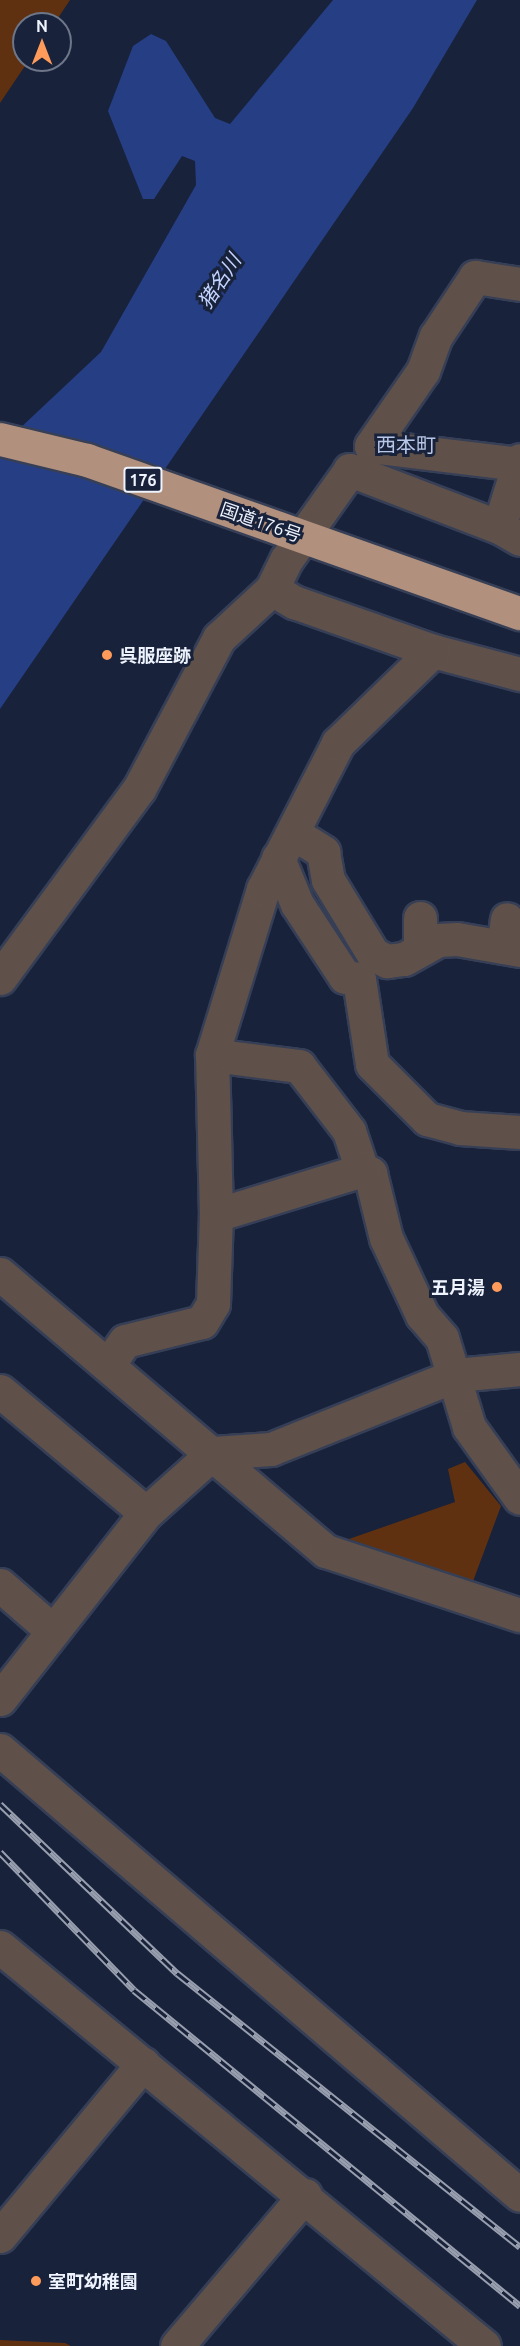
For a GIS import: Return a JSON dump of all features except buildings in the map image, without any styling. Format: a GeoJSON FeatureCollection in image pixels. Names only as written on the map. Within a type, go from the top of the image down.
{"type":"FeatureCollection","features":[{"type":"Feature","properties":{"kind":"highway","name":"国道176号"},"geometry":{"type":"LineString","coordinates":[[0,439],[87,460],[520,613]]}},
{"type":"Feature","properties":{"kind":"street"},"geometry":{"type":"LineString","coordinates":[[0,978],[138,789],[219,638],[272,589],[293,533],[350,470],[510,533],[519,462],[371,446],[423,371],[436,336],[476,277],[520,284]]}},
{"type":"Feature","properties":{"kind":"street"},"geometry":{"type":"LineString","coordinates":[[272,589],[294,602],[433,651],[520,674]]}},
{"type":"Feature","properties":{"kind":"street"},"geometry":{"type":"LineString","coordinates":[[108,1365],[125,1341],[202,1322],[213,1304],[216,1215],[212,1055],[263,889],[338,743],[433,651]]}},
{"type":"Feature","properties":{"kind":"street"},"geometry":{"type":"LineString","coordinates":[[285,845],[323,852],[328,880],[373,954],[387,961],[404,959],[420,933],[438,940],[510,939]]}},
{"type":"Feature","properties":{"kind":"street"},"geometry":{"type":"LineString","coordinates":[[285,845],[297,904],[345,977],[359,979],[372,1064],[427,1119],[460,1128],[520,1132]]}},
{"type":"Feature","properties":{"kind":"street"},"geometry":{"type":"LineString","coordinates":[[212,1055],[299,1066],[349,1131],[362,1170]]}},
{"type":"Feature","properties":{"kind":"street"},"geometry":{"type":"LineString","coordinates":[[216,1215],[362,1170],[370,1173],[386,1238],[422,1315],[442,1338],[456,1375],[469,1427],[520,1498]]}},
{"type":"Feature","properties":{"kind":"street"},"geometry":{"type":"LineString","coordinates":[[0,1274],[326,1551],[520,1615]]}},
{"type":"Feature","properties":{"kind":"street"},"geometry":{"type":"LineString","coordinates":[[0,1699],[146,1513],[213,1453],[271,1449],[456,1375],[520,1369]]}},
{"type":"Feature","properties":{"kind":"street"},"geometry":{"type":"LineString","coordinates":[[0,1392],[146,1513]]}},
{"type":"Feature","properties":{"kind":"street"},"geometry":{"type":"LineString","coordinates":[[0,1585],[53,1631]]}},
{"type":"Feature","properties":{"kind":"street"},"geometry":{"type":"LineString","coordinates":[[0,1750],[520,2195]]}},
{"type":"Feature","properties":{"kind":"street"},"geometry":{"type":"LineString","coordinates":[[0,1947],[305,2195],[484,2346]]}},
{"type":"Feature","properties":{"kind":"street"},"geometry":{"type":"LineString","coordinates":[[0,2236],[143,2064]]}},
{"type":"Feature","properties":{"kind":"street"},"geometry":{"type":"LineString","coordinates":[[177,2346],[305,2195]]}},
{"type":"Feature","properties":{"kind":"shaded area"},"geometry":{"type":"Polygon","coordinates":[[[0,0],[70,0],[62,12],[12,12],[12,72],[21,72],[0,103],[0,0]]]}},
{"type":"Feature","properties":{"kind":"shaded area"},"geometry":{"type":"Polygon","coordinates":[[[465,1462],[501,1506],[472,1584],[349,1539],[455,1502],[448,1469],[465,1462]]]}},
{"type":"Feature","properties":{"kind":"shaded area"},"geometry":{"type":"Polygon","coordinates":[[[0,2340],[65,2343],[71,2346],[0,2346],[0,2340]]]}},
{"type":"Feature","properties":{"kind":"water","name":"猪名川"},"geometry":{"type":"Polygon","coordinates":[[[333,0],[477,0],[413,108],[0,709],[0,447],[101,352],[196,185],[195,161],[182,156],[154,199],[143,199],[108,111],[133,46],[151,34],[166,41],[215,118],[230,124],[333,0]]]}},
{"type":"Feature","properties":{"kind":"railway"},"geometry":{"type":"LineString","coordinates":[[0,1804],[177,1973],[520,2247]]}},
{"type":"Feature","properties":{"kind":"railway"},"geometry":{"type":"LineString","coordinates":[[0,1852],[134,1990],[520,2306]]}},
{"type":"Feature","properties":{"kind":"place","name":"呉服座跡"},"geometry":{"type":"Point","coordinates":[107,655]}},
{"type":"Feature","properties":{"kind":"place","name":"五月湯"},"geometry":{"type":"Point","coordinates":[497,1287]}},
{"type":"Feature","properties":{"kind":"place","name":"室町幼稚園"},"geometry":{"type":"Point","coordinates":[36,2281]}},
{"type":"Feature","properties":{"kind":"district","name":"西本町"},"geometry":{"type":"Point","coordinates":[406,444]}}]}
